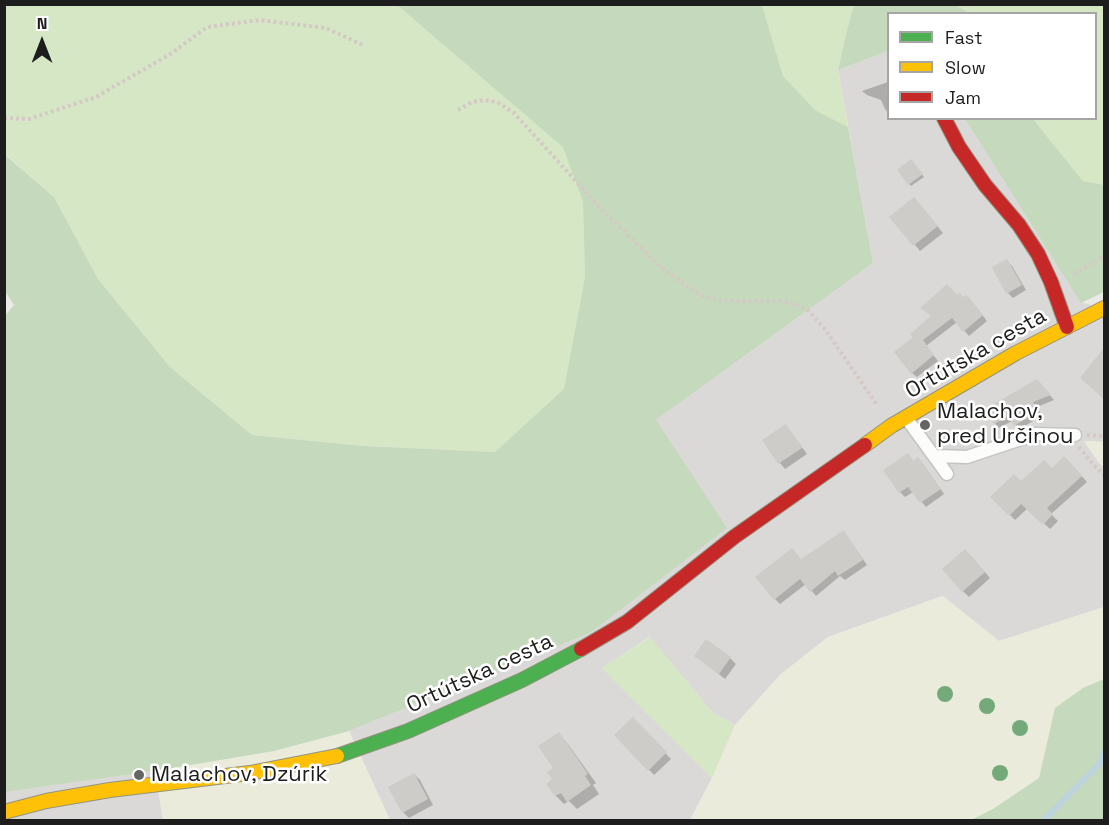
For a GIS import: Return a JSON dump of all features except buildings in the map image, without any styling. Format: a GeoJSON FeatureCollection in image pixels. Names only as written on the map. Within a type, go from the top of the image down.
{"type":"FeatureCollection","features":[{"type":"Feature","properties":{"kind":"street","name":"Ortútska cesta"},"geometry":{"type":"LineString","coordinates":[[945,120],[958,147],[978,176],[1019,225],[1038,254],[1055,292],[1066,327]]}},
{"type":"Feature","properties":{"kind":"street","name":"Ortútska cesta"},"geometry":{"type":"LineString","coordinates":[[4,812],[46,801],[110,790],[294,767],[333,759],[417,727],[563,660],[627,622],[734,537],[891,426],[1016,353],[1104,308]]}},
{"type":"Feature","properties":{"kind":"lane","name":"Ortútska cesta"},"geometry":{"type":"LineString","coordinates":[[906,418],[947,474]]}},
{"type":"Feature","properties":{"kind":"lane"},"geometry":{"type":"LineString","coordinates":[[936,456],[968,457],[1036,434],[1075,435]]}},
{"type":"Feature","properties":{"kind":"path"},"geometry":{"type":"LineString","coordinates":[[4,118],[29,119],[96,97],[172,53],[207,27],[259,20],[326,28],[365,46]]}},
{"type":"Feature","properties":{"kind":"path"},"geometry":{"type":"LineString","coordinates":[[458,110],[472,102],[484,100],[497,102],[514,113],[603,211],[661,267],[703,296],[723,301],[781,301],[796,304],[809,311],[824,328],[891,426]]}},
{"type":"Feature","properties":{"kind":"path"},"geometry":{"type":"LineString","coordinates":[[1055,292],[1077,272],[1104,256]]}},
{"type":"Feature","properties":{"kind":"path"},"geometry":{"type":"LineString","coordinates":[[1075,435],[1079,447],[1104,475]]}},
{"type":"Feature","properties":{"kind":"shaded area"},"geometry":{"type":"Polygon","coordinates":[[[887,51],[887,120],[966,120],[1081,302],[1104,309],[1104,442],[1084,441],[1104,467],[1104,607],[999,641],[942,596],[828,637],[780,675],[735,725],[712,712],[649,637],[602,668],[712,778],[690,820],[390,820],[349,731],[590,633],[656,420],[873,263],[838,70],[887,51]]]}},
{"type":"Feature","properties":{"kind":"shaded area"},"geometry":{"type":"Polygon","coordinates":[[[155,771],[163,820],[5,820],[4,792],[155,771]]]}},
{"type":"Feature","properties":{"kind":"green space"},"geometry":{"type":"Polygon","coordinates":[[[5,5],[397,5],[563,146],[583,202],[585,277],[564,390],[495,452],[364,446],[252,435],[170,367],[98,279],[54,197],[5,154],[5,5]]]}},
{"type":"Feature","properties":{"kind":"green space"},"geometry":{"type":"Polygon","coordinates":[[[397,5],[762,5],[783,76],[815,110],[848,127],[873,263],[656,420],[727,528],[590,633],[349,731],[274,751],[155,771],[5,792],[4,317],[14,305],[5,291],[4,154],[54,197],[98,279],[170,367],[252,435],[364,446],[495,452],[564,389],[585,277],[583,202],[563,147],[397,5]]]}},
{"type":"Feature","properties":{"kind":"green space"},"geometry":{"type":"Polygon","coordinates":[[[762,5],[856,5],[853,8],[838,70],[848,127],[815,110],[783,76],[762,5]]]}},
{"type":"Feature","properties":{"kind":"green space"},"geometry":{"type":"Polygon","coordinates":[[[856,5],[956,5],[967,12],[887,12],[887,51],[838,70],[853,8],[856,5]]]}},
{"type":"Feature","properties":{"kind":"green space"},"geometry":{"type":"Polygon","coordinates":[[[956,5],[1104,5],[1104,185],[1083,181],[1034,120],[1097,120],[1097,12],[967,12],[956,5]]]}},
{"type":"Feature","properties":{"kind":"green space"},"geometry":{"type":"Polygon","coordinates":[[[966,120],[1034,120],[1083,181],[1104,185],[1104,292],[1081,303],[966,120]]]}},
{"type":"Feature","properties":{"kind":"green space"},"geometry":{"type":"Polygon","coordinates":[[[1084,441],[1104,442],[1104,467],[1099,463],[1084,441]]]}},
{"type":"Feature","properties":{"kind":"green space"},"geometry":{"type":"Polygon","coordinates":[[[943,596],[999,641],[1104,607],[1104,679],[1083,688],[1045,752],[1039,777],[993,809],[971,820],[690,820],[712,778],[735,725],[780,675],[828,637],[943,596]]]}},
{"type":"Feature","properties":{"kind":"green space"},"geometry":{"type":"Polygon","coordinates":[[[650,637],[712,712],[735,725],[712,778],[601,668],[650,637]]]}},
{"type":"Feature","properties":{"kind":"green space"},"geometry":{"type":"Polygon","coordinates":[[[1104,679],[1104,820],[971,820],[993,809],[1039,778],[1055,708],[1083,688],[1104,679]]]}},
{"type":"Feature","properties":{"kind":"green space"},"geometry":{"type":"Polygon","coordinates":[[[349,731],[390,820],[163,820],[155,771],[274,751],[349,731]]]}},
{"type":"Feature","properties":{"kind":"waterway"},"geometry":{"type":"LineString","coordinates":[[1044,820],[1101,762],[1104,753]]}},
{"type":"Feature","properties":{"kind":"traffic: fast"},"geometry":{"type":"LineString","coordinates":[[337,756],[408,731],[522,680],[581,649]]}},
{"type":"Feature","properties":{"kind":"traffic: slow"},"geometry":{"type":"LineString","coordinates":[[865,445],[891,426],[1016,353],[1104,308]]}},
{"type":"Feature","properties":{"kind":"traffic: slow"},"geometry":{"type":"LineString","coordinates":[[4,812],[46,801],[110,790],[250,773],[337,756]]}},
{"type":"Feature","properties":{"kind":"traffic: jam"},"geometry":{"type":"LineString","coordinates":[[945,120],[959,147],[985,185],[1019,225],[1038,254],[1067,327]]}},
{"type":"Feature","properties":{"kind":"traffic: jam"},"geometry":{"type":"LineString","coordinates":[[581,649],[627,622],[734,537],[865,445]]}},
{"type":"Feature","properties":{"kind":"place","name":"Malachov, pred Určinou"},"geometry":{"type":"Point","coordinates":[925,425]}},
{"type":"Feature","properties":{"kind":"place","name":"Malachov, Dzúrik"},"geometry":{"type":"Point","coordinates":[139,775]}}]}
